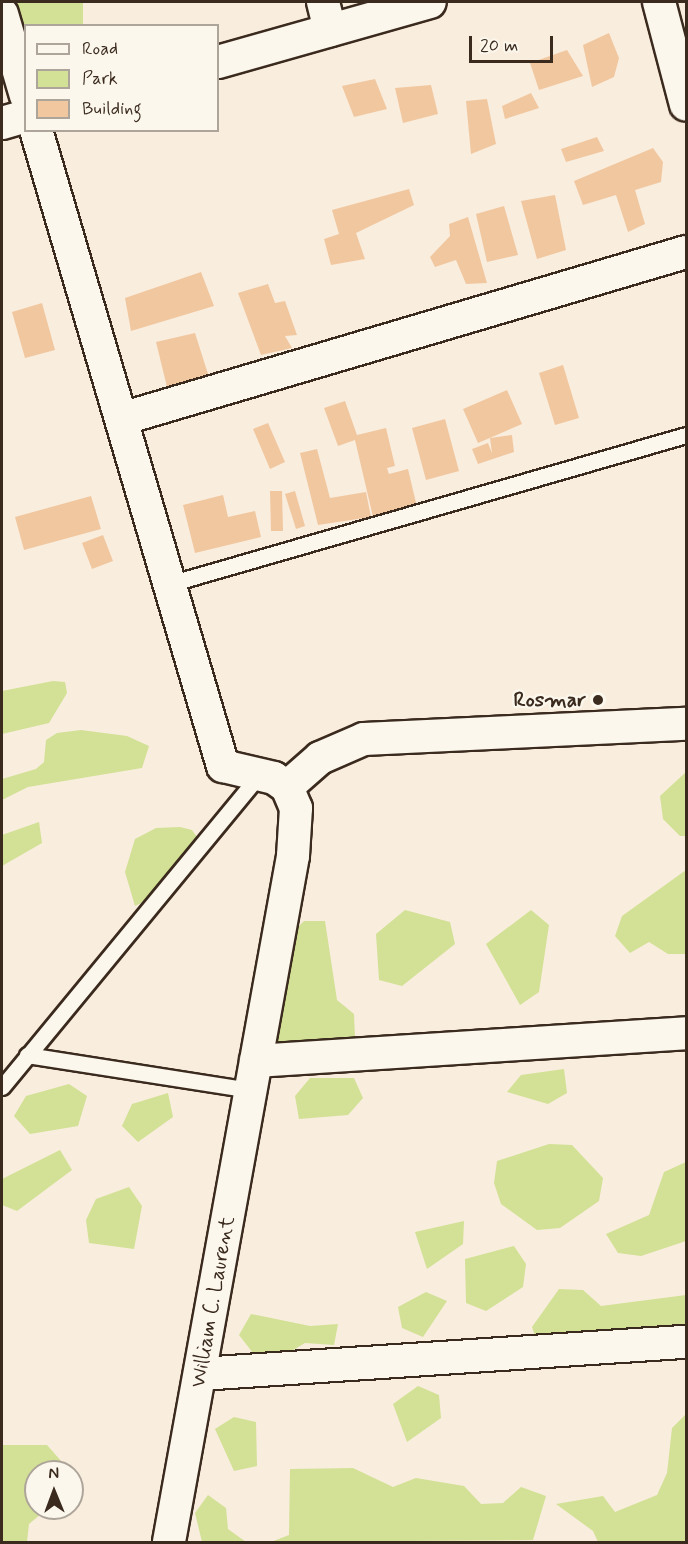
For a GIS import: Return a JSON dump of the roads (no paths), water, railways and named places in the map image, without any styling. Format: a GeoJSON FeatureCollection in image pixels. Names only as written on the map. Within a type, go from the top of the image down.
{"type":"FeatureCollection","features":[{"type":"Feature","properties":{"kind":"street"},"geometry":{"type":"LineString","coordinates":[[219,62],[326,16],[430,2]]}},
{"type":"Feature","properties":{"kind":"street"},"geometry":{"type":"LineString","coordinates":[[659,2],[687,105]]}},
{"type":"Feature","properties":{"kind":"street"},"geometry":{"type":"LineString","coordinates":[[2,14],[24,89]]}},
{"type":"Feature","properties":{"kind":"street"},"geometry":{"type":"LineString","coordinates":[[2,123],[24,117]]}},
{"type":"Feature","properties":{"kind":"street"},"geometry":{"type":"LineString","coordinates":[[37,132],[223,766],[257,778],[274,778],[287,787],[320,758],[364,739],[687,724]]}},
{"type":"Feature","properties":{"kind":"street"},"geometry":{"type":"LineString","coordinates":[[121,419],[687,252]]}},
{"type":"Feature","properties":{"kind":"street","name":"William C. Laurent"},"geometry":{"type":"LineString","coordinates":[[169,1542],[293,856],[296,808],[287,787]]}},
{"type":"Feature","properties":{"kind":"street"},"geometry":{"type":"LineString","coordinates":[[254,1075],[687,1033]]}},
{"type":"Feature","properties":{"kind":"street"},"geometry":{"type":"LineString","coordinates":[[200,1374],[687,1342]]}},
{"type":"Feature","properties":{"kind":"lane"},"geometry":{"type":"LineString","coordinates":[[169,585],[687,435]]}},
{"type":"Feature","properties":{"kind":"lane"},"geometry":{"type":"LineString","coordinates":[[2,1086],[257,778]]}},
{"type":"Feature","properties":{"kind":"lane"},"geometry":{"type":"LineString","coordinates":[[27,1055],[254,1075]]}},
{"type":"Feature","properties":{"kind":"place","name":"Rosmar"},"geometry":{"type":"Point","coordinates":[598,700]}}]}
